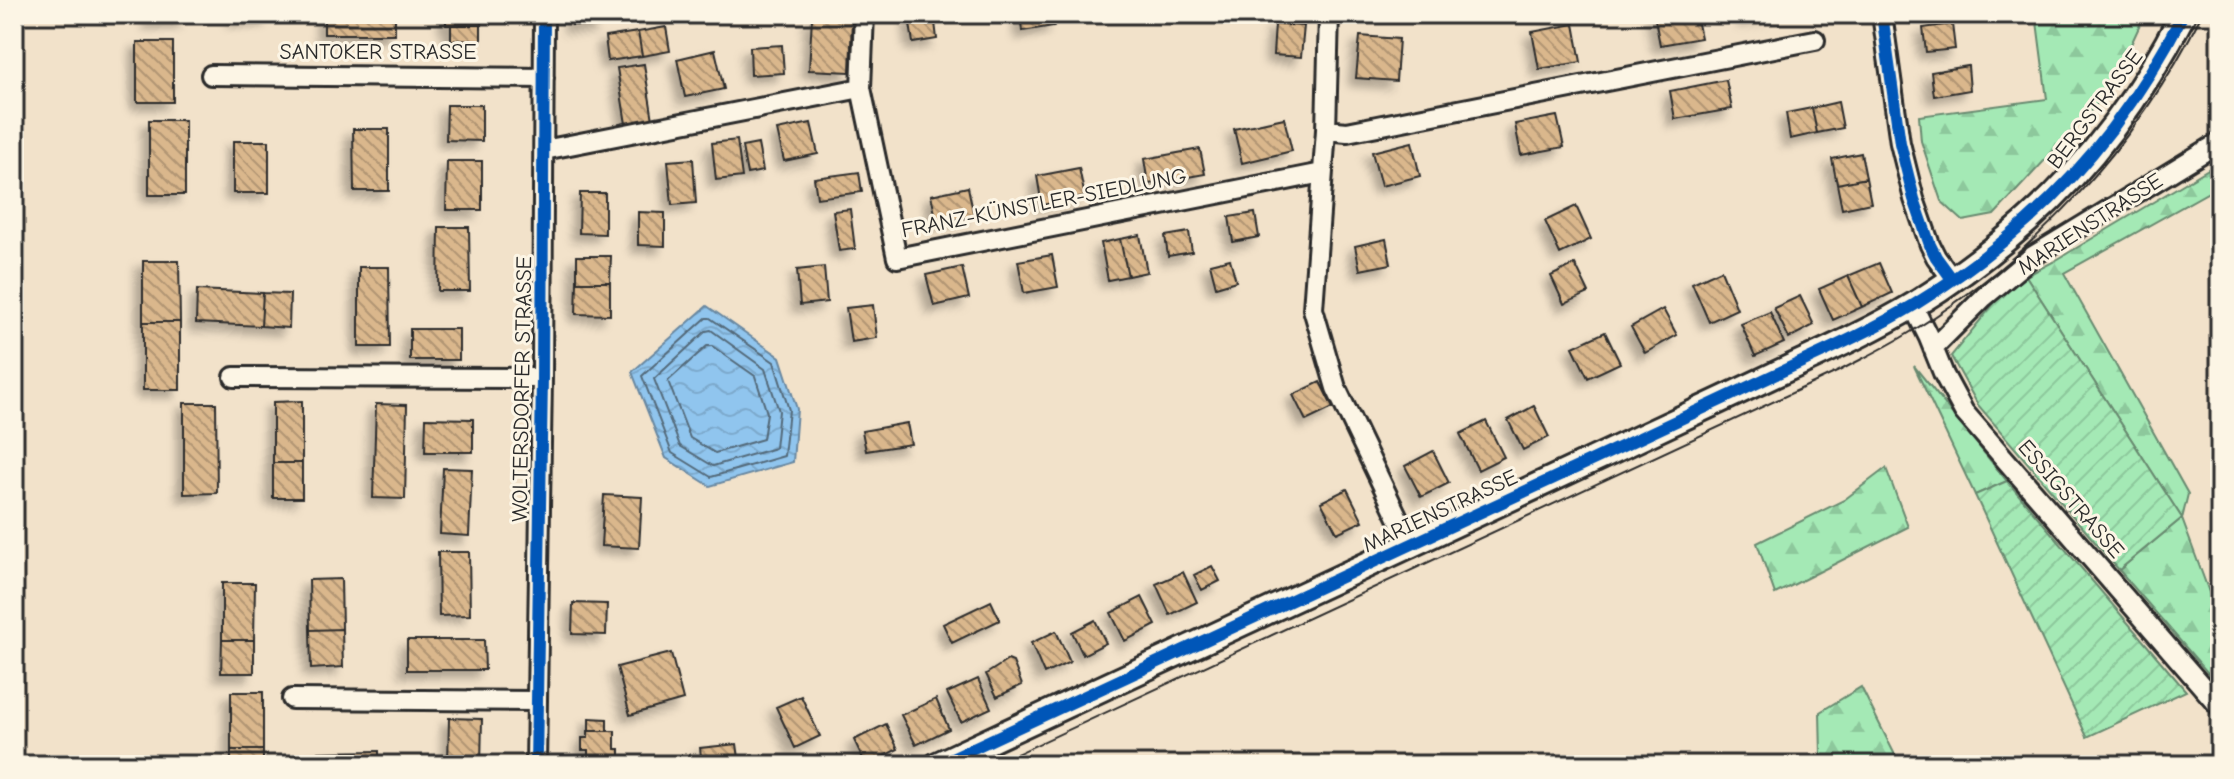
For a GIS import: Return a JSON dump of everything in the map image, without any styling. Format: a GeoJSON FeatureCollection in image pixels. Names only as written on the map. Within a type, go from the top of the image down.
{"type":"FeatureCollection","features":[{"type":"Feature","properties":{"kind":"street","name":"WOLTERSDORFER STRASSE"},"geometry":{"type":"LineString","coordinates":[[536,765],[544,14]]}},
{"type":"Feature","properties":{"kind":"street","name":"FRANZ-KÜNSTLER-SIEDLUNG"},"geometry":{"type":"LineString","coordinates":[[864,14],[861,88],[897,258],[1322,173]]}},
{"type":"Feature","properties":{"kind":"street"},"geometry":{"type":"LineString","coordinates":[[1329,14],[1326,130],[1313,309],[1336,388],[1412,547]]}},
{"type":"Feature","properties":{"kind":"street"},"geometry":{"type":"LineString","coordinates":[[1882,14],[1905,168],[1930,245],[1952,279]]}},
{"type":"Feature","properties":{"kind":"street","name":"BERGSTRASSE"},"geometry":{"type":"LineString","coordinates":[[1952,279],[2026,222],[2095,151],[2149,75],[2183,14]]}},
{"type":"Feature","properties":{"kind":"street"},"geometry":{"type":"LineString","coordinates":[[1326,130],[1347,132],[1815,40]]}},
{"type":"Feature","properties":{"kind":"street","name":"SANTOKER STRASSE"},"geometry":{"type":"LineString","coordinates":[[211,75],[544,78]]}},
{"type":"Feature","properties":{"kind":"street"},"geometry":{"type":"LineString","coordinates":[[544,150],[861,88]]}},
{"type":"Feature","properties":{"kind":"street","name":"MARIENSTRASSE"},"geometry":{"type":"LineString","coordinates":[[1933,348],[1984,297],[2033,256],[2220,142]]}},
{"type":"Feature","properties":{"kind":"street","name":"MARIENSTRASSE"},"geometry":{"type":"LineString","coordinates":[[937,765],[1412,547],[1804,361],[1913,306],[1952,279]]}},
{"type":"Feature","properties":{"kind":"street","name":"ESSIGSTRASSE"},"geometry":{"type":"LineString","coordinates":[[1913,306],[1964,412],[2220,707]]}},
{"type":"Feature","properties":{"kind":"street"},"geometry":{"type":"LineString","coordinates":[[234,377],[542,378]]}},
{"type":"Feature","properties":{"kind":"street"},"geometry":{"type":"LineString","coordinates":[[292,699],[537,701]]}},
{"type":"Feature","properties":{"kind":"green space"},"geometry":{"type":"Polygon","coordinates":[[[2036,14],[2145,14],[2110,90],[1994,215],[1963,221],[1941,201],[1921,141],[1919,116],[2047,99],[2036,14]]]}},
{"type":"Feature","properties":{"kind":"green space"},"geometry":{"type":"Polygon","coordinates":[[[2220,162],[2220,192],[2216,188],[2064,273],[2188,494],[2182,519],[2220,622],[2219,686],[2119,570],[2182,518],[2026,276],[2220,162]]]}},
{"type":"Feature","properties":{"kind":"green space"},"geometry":{"type":"Polygon","coordinates":[[[2026,276],[2182,518],[2119,570],[1978,405],[1951,356],[2013,280],[2026,276]]]}},
{"type":"Feature","properties":{"kind":"green space"},"geometry":{"type":"Polygon","coordinates":[[[1914,366],[2007,481],[1975,495],[1914,366]]]}},
{"type":"Feature","properties":{"kind":"green space"},"geometry":{"type":"Polygon","coordinates":[[[1886,468],[1908,527],[1775,594],[1757,543],[1844,500],[1886,468]]]}},
{"type":"Feature","properties":{"kind":"green space"},"geometry":{"type":"Polygon","coordinates":[[[2007,481],[2186,691],[2087,737],[1975,495],[2007,481]]]}},
{"type":"Feature","properties":{"kind":"green space"},"geometry":{"type":"Polygon","coordinates":[[[1861,687],[1900,765],[1827,765],[1821,756],[1820,712],[1861,687]]]}},
{"type":"Feature","properties":{"kind":"water"},"geometry":{"type":"Polygon","coordinates":[[[707,306],[780,357],[797,409],[793,462],[710,486],[666,458],[632,372],[707,306]]]}},
{"type":"Feature","properties":{"kind":"building"},"geometry":{"type":"Polygon","coordinates":[[[150,14],[185,14],[185,21],[150,21],[150,14]]]}},
{"type":"Feature","properties":{"kind":"building"},"geometry":{"type":"Polygon","coordinates":[[[234,14],[269,14],[269,19],[234,19],[234,14]]]}},
{"type":"Feature","properties":{"kind":"building"},"geometry":{"type":"Polygon","coordinates":[[[324,14],[395,14],[395,34],[324,34],[324,14]]]}},
{"type":"Feature","properties":{"kind":"building"},"geometry":{"type":"Polygon","coordinates":[[[446,14],[482,14],[482,25],[446,25],[446,14]]]}},
{"type":"Feature","properties":{"kind":"building"},"geometry":{"type":"Polygon","coordinates":[[[572,14],[602,14],[601,25],[572,25],[572,14]]]}},
{"type":"Feature","properties":{"kind":"building"},"geometry":{"type":"Polygon","coordinates":[[[934,14],[937,39],[913,43],[909,17],[934,14]]]}},
{"type":"Feature","properties":{"kind":"building"},"geometry":{"type":"Polygon","coordinates":[[[1020,14],[1052,14],[1054,26],[1022,31],[1020,14]]]}},
{"type":"Feature","properties":{"kind":"building"},"geometry":{"type":"Polygon","coordinates":[[[1654,14],[1696,14],[1701,38],[1660,45],[1654,14]]]}},
{"type":"Feature","properties":{"kind":"building"},"geometry":{"type":"Polygon","coordinates":[[[1745,14],[1773,14],[1746,19],[1745,14]]]}},
{"type":"Feature","properties":{"kind":"building"},"geometry":{"type":"Polygon","coordinates":[[[812,17],[852,19],[850,72],[809,70],[812,17]]]}},
{"type":"Feature","properties":{"kind":"building"},"geometry":{"type":"Polygon","coordinates":[[[1275,24],[1304,26],[1301,57],[1273,55],[1275,24]]]}},
{"type":"Feature","properties":{"kind":"building"},"geometry":{"type":"Polygon","coordinates":[[[1574,24],[1581,62],[1539,69],[1532,32],[1574,24]]]}},
{"type":"Feature","properties":{"kind":"building"},"geometry":{"type":"Polygon","coordinates":[[[1952,24],[1955,49],[1926,52],[1923,28],[1952,24]]]}},
{"type":"Feature","properties":{"kind":"building"},"geometry":{"type":"Polygon","coordinates":[[[451,25],[481,25],[481,41],[451,40],[451,25]]]}},
{"type":"Feature","properties":{"kind":"building"},"geometry":{"type":"Polygon","coordinates":[[[666,27],[670,51],[642,56],[638,32],[666,27]]]}},
{"type":"Feature","properties":{"kind":"building"},"geometry":{"type":"Polygon","coordinates":[[[638,32],[642,56],[608,61],[605,37],[638,32]]]}},
{"type":"Feature","properties":{"kind":"building"},"geometry":{"type":"Polygon","coordinates":[[[1360,36],[1399,39],[1396,81],[1356,78],[1360,36]]]}},
{"type":"Feature","properties":{"kind":"building"},"geometry":{"type":"Polygon","coordinates":[[[137,42],[173,42],[173,102],[137,102],[137,42]]]}},
{"type":"Feature","properties":{"kind":"building"},"geometry":{"type":"Polygon","coordinates":[[[782,45],[784,73],[751,75],[750,47],[782,45]]]}},
{"type":"Feature","properties":{"kind":"building"},"geometry":{"type":"Polygon","coordinates":[[[715,50],[724,89],[685,97],[677,59],[715,50]]]}},
{"type":"Feature","properties":{"kind":"building"},"geometry":{"type":"Polygon","coordinates":[[[644,64],[653,120],[626,124],[617,68],[644,64]]]}},
{"type":"Feature","properties":{"kind":"building"},"geometry":{"type":"Polygon","coordinates":[[[1968,66],[1970,90],[1934,96],[1931,72],[1968,66]]]}},
{"type":"Feature","properties":{"kind":"building"},"geometry":{"type":"Polygon","coordinates":[[[1726,80],[1732,109],[1675,119],[1670,91],[1726,80]]]}},
{"type":"Feature","properties":{"kind":"building"},"geometry":{"type":"Polygon","coordinates":[[[1838,102],[1843,128],[1817,133],[1812,108],[1838,102]]]}},
{"type":"Feature","properties":{"kind":"building"},"geometry":{"type":"Polygon","coordinates":[[[447,105],[482,105],[482,141],[446,140],[447,105]]]}},
{"type":"Feature","properties":{"kind":"building"},"geometry":{"type":"Polygon","coordinates":[[[1812,108],[1817,133],[1790,139],[1786,113],[1812,108]]]}},
{"type":"Feature","properties":{"kind":"building"},"geometry":{"type":"Polygon","coordinates":[[[1557,116],[1564,147],[1521,155],[1515,124],[1557,116]]]}},
{"type":"Feature","properties":{"kind":"building"},"geometry":{"type":"Polygon","coordinates":[[[1284,118],[1292,151],[1242,163],[1234,129],[1284,118]]]}},
{"type":"Feature","properties":{"kind":"building"},"geometry":{"type":"Polygon","coordinates":[[[149,120],[185,120],[185,195],[149,195],[149,120]]]}},
{"type":"Feature","properties":{"kind":"building"},"geometry":{"type":"Polygon","coordinates":[[[811,123],[818,154],[784,161],[777,130],[811,123]]]}},
{"type":"Feature","properties":{"kind":"building"},"geometry":{"type":"Polygon","coordinates":[[[353,129],[389,129],[389,191],[354,191],[353,129]]]}},
{"type":"Feature","properties":{"kind":"building"},"geometry":{"type":"Polygon","coordinates":[[[737,140],[742,177],[716,180],[712,143],[737,140]]]}},
{"type":"Feature","properties":{"kind":"building"},"geometry":{"type":"Polygon","coordinates":[[[233,141],[269,141],[269,193],[233,193],[233,141]]]}},
{"type":"Feature","properties":{"kind":"building"},"geometry":{"type":"Polygon","coordinates":[[[1412,142],[1420,176],[1381,186],[1372,152],[1412,142]]]}},
{"type":"Feature","properties":{"kind":"building"},"geometry":{"type":"Polygon","coordinates":[[[758,144],[763,171],[747,174],[742,147],[758,144]]]}},
{"type":"Feature","properties":{"kind":"building"},"geometry":{"type":"Polygon","coordinates":[[[1200,149],[1205,174],[1148,184],[1144,159],[1200,149]]]}},
{"type":"Feature","properties":{"kind":"building"},"geometry":{"type":"Polygon","coordinates":[[[1861,153],[1866,178],[1837,184],[1832,159],[1861,153]]]}},
{"type":"Feature","properties":{"kind":"building"},"geometry":{"type":"Polygon","coordinates":[[[693,159],[696,203],[672,205],[668,161],[693,159]]]}},
{"type":"Feature","properties":{"kind":"building"},"geometry":{"type":"Polygon","coordinates":[[[447,161],[482,161],[482,210],[446,210],[447,161]]]}},
{"type":"Feature","properties":{"kind":"building"},"geometry":{"type":"Polygon","coordinates":[[[1079,168],[1085,197],[1042,205],[1037,176],[1079,168]]]}},
{"type":"Feature","properties":{"kind":"building"},"geometry":{"type":"Polygon","coordinates":[[[859,172],[862,192],[817,198],[814,178],[859,172]]]}},
{"type":"Feature","properties":{"kind":"building"},"geometry":{"type":"Polygon","coordinates":[[[1866,178],[1871,203],[1842,209],[1837,184],[1866,178]]]}},
{"type":"Feature","properties":{"kind":"building"},"geometry":{"type":"Polygon","coordinates":[[[968,187],[974,216],[937,223],[931,195],[968,187]]]}},
{"type":"Feature","properties":{"kind":"building"},"geometry":{"type":"Polygon","coordinates":[[[580,193],[605,193],[605,234],[579,233],[580,193]]]}},
{"type":"Feature","properties":{"kind":"building"},"geometry":{"type":"Polygon","coordinates":[[[1576,206],[1591,239],[1560,254],[1545,221],[1576,206]]]}},
{"type":"Feature","properties":{"kind":"building"},"geometry":{"type":"Polygon","coordinates":[[[850,209],[855,249],[839,251],[833,211],[850,209]]]}},
{"type":"Feature","properties":{"kind":"building"},"geometry":{"type":"Polygon","coordinates":[[[638,212],[665,213],[665,246],[638,245],[638,212]]]}},
{"type":"Feature","properties":{"kind":"building"},"geometry":{"type":"Polygon","coordinates":[[[1255,213],[1259,237],[1233,242],[1229,217],[1255,213]]]}},
{"type":"Feature","properties":{"kind":"building"},"geometry":{"type":"Polygon","coordinates":[[[439,227],[469,227],[470,291],[438,291],[439,227]]]}},
{"type":"Feature","properties":{"kind":"building"},"geometry":{"type":"Polygon","coordinates":[[[1189,232],[1192,252],[1168,256],[1165,236],[1189,232]]]}},
{"type":"Feature","properties":{"kind":"building"},"geometry":{"type":"Polygon","coordinates":[[[1140,235],[1147,272],[1128,276],[1120,239],[1140,235]]]}},
{"type":"Feature","properties":{"kind":"building"},"geometry":{"type":"Polygon","coordinates":[[[1120,239],[1128,276],[1108,280],[1101,243],[1120,239]]]}},
{"type":"Feature","properties":{"kind":"building"},"geometry":{"type":"Polygon","coordinates":[[[1386,239],[1391,264],[1360,270],[1355,246],[1386,239]]]}},
{"type":"Feature","properties":{"kind":"building"},"geometry":{"type":"Polygon","coordinates":[[[1052,255],[1058,287],[1024,293],[1018,261],[1052,255]]]}},
{"type":"Feature","properties":{"kind":"building"},"geometry":{"type":"Polygon","coordinates":[[[577,256],[611,256],[610,282],[577,282],[577,256]]]}},
{"type":"Feature","properties":{"kind":"building"},"geometry":{"type":"Polygon","coordinates":[[[1230,259],[1236,281],[1216,287],[1210,264],[1230,259]]]}},
{"type":"Feature","properties":{"kind":"building"},"geometry":{"type":"Polygon","coordinates":[[[143,261],[179,261],[180,322],[143,322],[143,261]]]}},
{"type":"Feature","properties":{"kind":"building"},"geometry":{"type":"Polygon","coordinates":[[[1879,263],[1892,293],[1862,307],[1848,276],[1879,263]]]}},
{"type":"Feature","properties":{"kind":"building"},"geometry":{"type":"Polygon","coordinates":[[[1575,264],[1589,293],[1564,304],[1551,276],[1575,264]]]}},
{"type":"Feature","properties":{"kind":"building"},"geometry":{"type":"Polygon","coordinates":[[[359,267],[389,267],[390,347],[359,347],[359,267]]]}},
{"type":"Feature","properties":{"kind":"building"},"geometry":{"type":"Polygon","coordinates":[[[824,267],[827,302],[800,305],[797,270],[824,267]]]}},
{"type":"Feature","properties":{"kind":"building"},"geometry":{"type":"Polygon","coordinates":[[[962,267],[969,298],[934,306],[926,275],[962,267]]]}},
{"type":"Feature","properties":{"kind":"building"},"geometry":{"type":"Polygon","coordinates":[[[1721,270],[1737,309],[1709,322],[1692,283],[1721,270]]]}},
{"type":"Feature","properties":{"kind":"building"},"geometry":{"type":"Polygon","coordinates":[[[1848,276],[1862,307],[1833,320],[1819,289],[1848,276]]]}},
{"type":"Feature","properties":{"kind":"building"},"geometry":{"type":"Polygon","coordinates":[[[577,282],[610,282],[610,315],[576,314],[577,282]]]}},
{"type":"Feature","properties":{"kind":"building"},"geometry":{"type":"Polygon","coordinates":[[[197,290],[263,293],[261,326],[196,323],[197,290]]]}},
{"type":"Feature","properties":{"kind":"building"},"geometry":{"type":"Polygon","coordinates":[[[263,293],[290,294],[289,328],[261,326],[263,293]]]}},
{"type":"Feature","properties":{"kind":"building"},"geometry":{"type":"Polygon","coordinates":[[[1800,296],[1814,325],[1789,338],[1774,308],[1800,296]]]}},
{"type":"Feature","properties":{"kind":"building"},"geometry":{"type":"Polygon","coordinates":[[[873,305],[877,338],[851,342],[846,308],[873,305]]]}},
{"type":"Feature","properties":{"kind":"building"},"geometry":{"type":"Polygon","coordinates":[[[1663,309],[1677,335],[1645,353],[1631,327],[1663,309]]]}},
{"type":"Feature","properties":{"kind":"building"},"geometry":{"type":"Polygon","coordinates":[[[1770,312],[1784,343],[1755,356],[1741,324],[1770,312]]]}},
{"type":"Feature","properties":{"kind":"building"},"geometry":{"type":"Polygon","coordinates":[[[143,322],[180,322],[180,390],[143,390],[143,322]]]}},
{"type":"Feature","properties":{"kind":"building"},"geometry":{"type":"Polygon","coordinates":[[[410,329],[459,329],[459,360],[410,360],[410,329]]]}},
{"type":"Feature","properties":{"kind":"building"},"geometry":{"type":"Polygon","coordinates":[[[1605,332],[1620,363],[1588,378],[1573,347],[1605,332]]]}},
{"type":"Feature","properties":{"kind":"building"},"geometry":{"type":"Polygon","coordinates":[[[1320,382],[1333,408],[1306,421],[1293,395],[1320,382]]]}},
{"type":"Feature","properties":{"kind":"building"},"geometry":{"type":"Polygon","coordinates":[[[302,401],[302,463],[273,463],[273,402],[302,401]]]}},
{"type":"Feature","properties":{"kind":"building"},"geometry":{"type":"Polygon","coordinates":[[[184,403],[216,403],[217,493],[184,494],[184,403]]]}},
{"type":"Feature","properties":{"kind":"building"},"geometry":{"type":"Polygon","coordinates":[[[376,404],[407,405],[405,499],[373,498],[376,404]]]}},
{"type":"Feature","properties":{"kind":"building"},"geometry":{"type":"Polygon","coordinates":[[[1534,406],[1549,437],[1523,450],[1508,420],[1534,406]]]}},
{"type":"Feature","properties":{"kind":"building"},"geometry":{"type":"Polygon","coordinates":[[[426,418],[473,419],[473,452],[425,452],[426,418]]]}},
{"type":"Feature","properties":{"kind":"building"},"geometry":{"type":"Polygon","coordinates":[[[1486,421],[1504,457],[1478,470],[1460,434],[1486,421]]]}},
{"type":"Feature","properties":{"kind":"building"},"geometry":{"type":"Polygon","coordinates":[[[907,423],[911,444],[866,451],[862,431],[907,423]]]}},
{"type":"Feature","properties":{"kind":"building"},"geometry":{"type":"Polygon","coordinates":[[[1433,451],[1449,483],[1421,497],[1405,466],[1433,451]]]}},
{"type":"Feature","properties":{"kind":"building"},"geometry":{"type":"Polygon","coordinates":[[[273,463],[302,463],[302,498],[273,498],[273,463]]]}},
{"type":"Feature","properties":{"kind":"building"},"geometry":{"type":"Polygon","coordinates":[[[443,468],[472,469],[469,536],[440,534],[443,468]]]}},
{"type":"Feature","properties":{"kind":"building"},"geometry":{"type":"Polygon","coordinates":[[[1347,489],[1363,521],[1337,533],[1321,502],[1347,489]]]}},
{"type":"Feature","properties":{"kind":"building"},"geometry":{"type":"Polygon","coordinates":[[[604,495],[642,497],[639,548],[601,546],[604,495]]]}},
{"type":"Feature","properties":{"kind":"building"},"geometry":{"type":"Polygon","coordinates":[[[438,552],[469,552],[470,615],[439,616],[438,552]]]}},
{"type":"Feature","properties":{"kind":"building"},"geometry":{"type":"Polygon","coordinates":[[[1212,566],[1220,581],[1202,590],[1194,575],[1212,566]]]}},
{"type":"Feature","properties":{"kind":"building"},"geometry":{"type":"Polygon","coordinates":[[[1183,572],[1197,602],[1170,615],[1156,584],[1183,572]]]}},
{"type":"Feature","properties":{"kind":"building"},"geometry":{"type":"Polygon","coordinates":[[[341,579],[342,629],[310,630],[309,580],[341,579]]]}},
{"type":"Feature","properties":{"kind":"building"},"geometry":{"type":"Polygon","coordinates":[[[222,583],[255,583],[254,640],[222,640],[222,583]]]}},
{"type":"Feature","properties":{"kind":"building"},"geometry":{"type":"Polygon","coordinates":[[[1142,597],[1156,625],[1125,641],[1111,613],[1142,597]]]}},
{"type":"Feature","properties":{"kind":"building"},"geometry":{"type":"Polygon","coordinates":[[[991,601],[1000,620],[952,643],[943,624],[991,601]]]}},
{"type":"Feature","properties":{"kind":"building"},"geometry":{"type":"Polygon","coordinates":[[[573,603],[607,604],[606,635],[572,634],[573,603]]]}},
{"type":"Feature","properties":{"kind":"building"},"geometry":{"type":"Polygon","coordinates":[[[1095,620],[1106,643],[1083,655],[1072,632],[1095,620]]]}},
{"type":"Feature","properties":{"kind":"building"},"geometry":{"type":"Polygon","coordinates":[[[342,629],[343,667],[311,669],[310,630],[342,629]]]}},
{"type":"Feature","properties":{"kind":"building"},"geometry":{"type":"Polygon","coordinates":[[[1056,631],[1070,662],[1044,674],[1031,643],[1056,631]]]}},
{"type":"Feature","properties":{"kind":"building"},"geometry":{"type":"Polygon","coordinates":[[[222,640],[254,640],[254,673],[221,673],[222,640]]]}},
{"type":"Feature","properties":{"kind":"building"},"geometry":{"type":"Polygon","coordinates":[[[407,640],[484,640],[485,670],[407,670],[407,640]]]}},
{"type":"Feature","properties":{"kind":"building"},"geometry":{"type":"Polygon","coordinates":[[[671,653],[683,700],[630,715],[617,667],[671,653]]]}},
{"type":"Feature","properties":{"kind":"building"},"geometry":{"type":"Polygon","coordinates":[[[1008,660],[1013,662],[1022,685],[997,697],[986,674],[1008,660]]]}},
{"type":"Feature","properties":{"kind":"building"},"geometry":{"type":"Polygon","coordinates":[[[978,679],[991,708],[961,722],[947,693],[978,679]]]}},
{"type":"Feature","properties":{"kind":"building"},"geometry":{"type":"Polygon","coordinates":[[[231,692],[263,692],[263,750],[231,750],[231,692]]]}},
{"type":"Feature","properties":{"kind":"building"},"geometry":{"type":"Polygon","coordinates":[[[801,696],[820,736],[795,748],[776,707],[801,696]]]}},
{"type":"Feature","properties":{"kind":"building"},"geometry":{"type":"Polygon","coordinates":[[[936,699],[949,729],[916,745],[901,715],[936,699]]]}},
{"type":"Feature","properties":{"kind":"building"},"geometry":{"type":"Polygon","coordinates":[[[449,718],[482,719],[481,765],[448,765],[449,718]]]}},
{"type":"Feature","properties":{"kind":"building"},"geometry":{"type":"Polygon","coordinates":[[[589,718],[607,719],[607,731],[589,731],[589,718]]]}},
{"type":"Feature","properties":{"kind":"building"},"geometry":{"type":"Polygon","coordinates":[[[886,724],[898,749],[866,765],[854,740],[886,724]]]}},
{"type":"Feature","properties":{"kind":"building"},"geometry":{"type":"Polygon","coordinates":[[[588,731],[615,731],[615,749],[620,749],[620,765],[588,765],[588,750],[582,750],[582,738],[588,738],[588,731]]]}},
{"type":"Feature","properties":{"kind":"building"},"geometry":{"type":"Polygon","coordinates":[[[737,744],[740,765],[702,765],[700,748],[737,744]]]}},
{"type":"Feature","properties":{"kind":"building"},"geometry":{"type":"Polygon","coordinates":[[[231,750],[263,750],[263,765],[231,765],[231,750]]]}},
{"type":"Feature","properties":{"kind":"building"},"geometry":{"type":"Polygon","coordinates":[[[379,751],[379,765],[318,765],[318,752],[379,751]]]}},
{"type":"Feature","properties":{"kind":"building"},"geometry":{"type":"Polygon","coordinates":[[[806,757],[809,765],[788,765],[806,757]]]}},
{"type":"Feature","properties":{"kind":"tram line"},"geometry":{"type":"LineString","coordinates":[[993,765],[1839,371],[1904,336],[1951,306],[1995,272],[2037,236],[2076,196],[2146,110],[2202,14]]}},
{"type":"Feature","properties":{"kind":"cycle path"},"geometry":{"type":"LineString","coordinates":[[536,765],[544,14]]}},
{"type":"Feature","properties":{"kind":"cycle path"},"geometry":{"type":"LineString","coordinates":[[1882,14],[1900,143],[1914,199],[1930,245],[1952,279]]}},
{"type":"Feature","properties":{"kind":"cycle path"},"geometry":{"type":"LineString","coordinates":[[937,765],[1827,350],[1914,305],[2000,244],[2051,199],[2115,125],[2151,71],[2183,14]]}}]}
